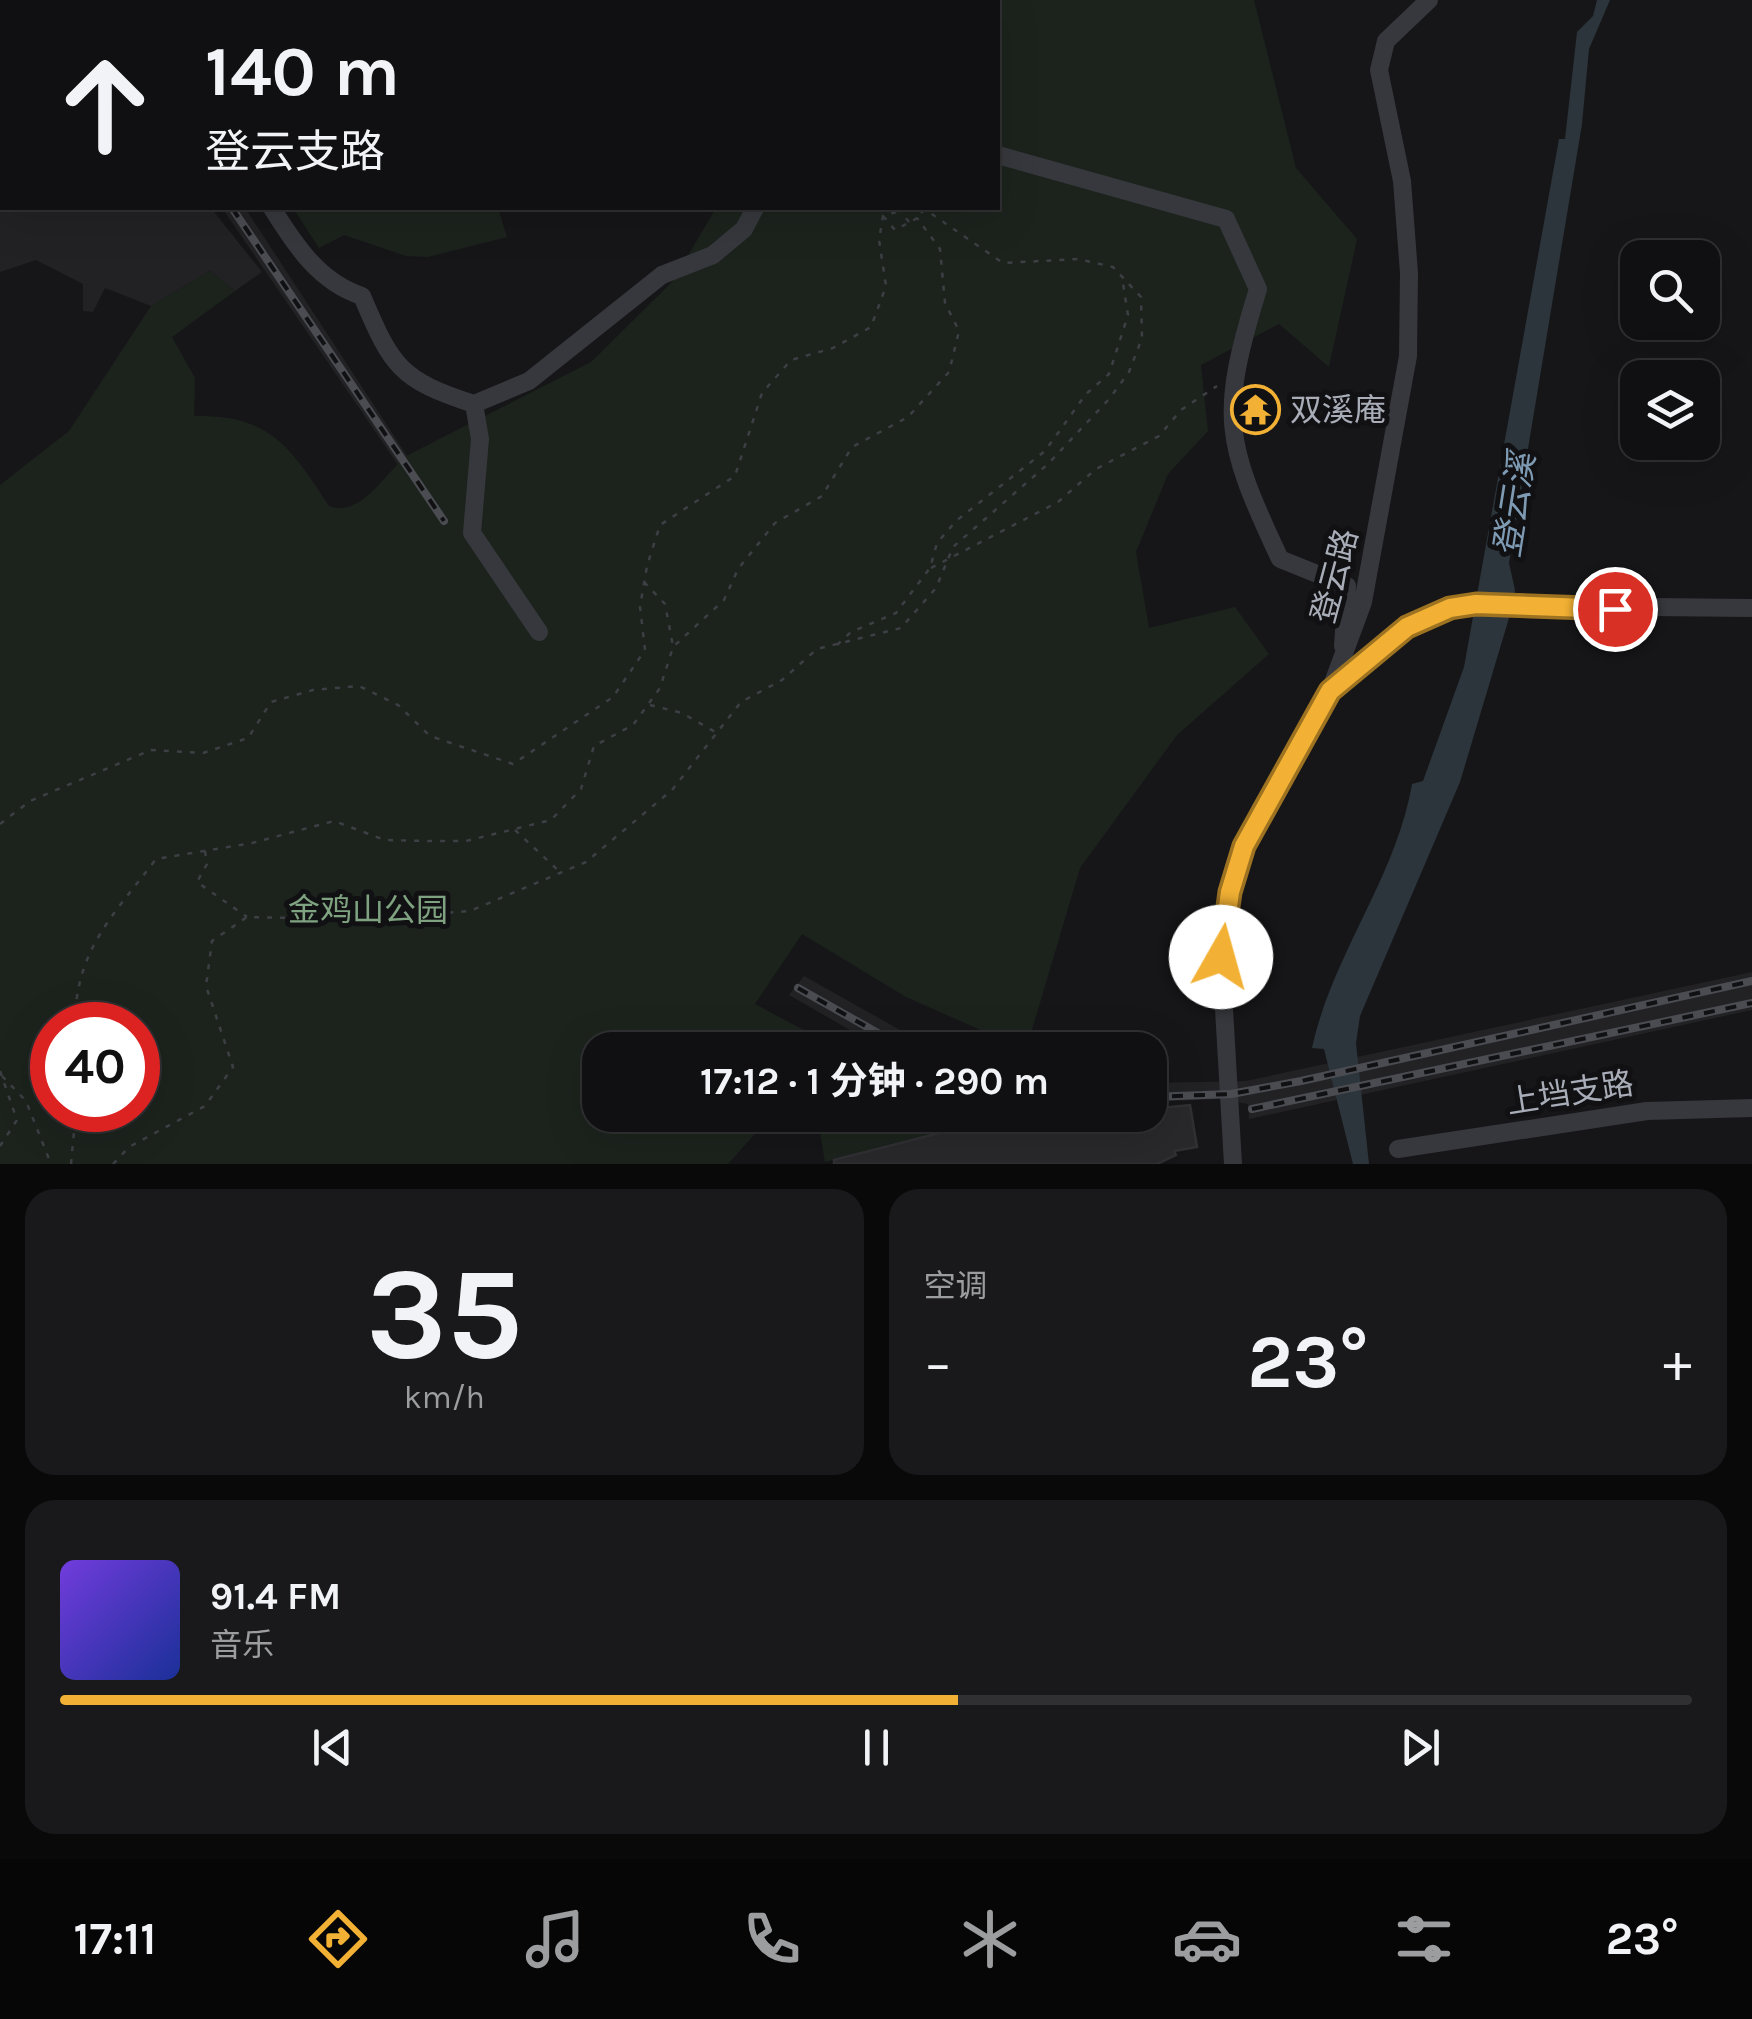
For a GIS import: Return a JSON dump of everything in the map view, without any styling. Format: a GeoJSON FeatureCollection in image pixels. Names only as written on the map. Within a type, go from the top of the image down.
{"type":"FeatureCollection","features":[{"type":"Feature","properties":{"kind":"street","name":"登云路"},"geometry":{"type":"LineString","coordinates":[[1233,1164],[1221,957],[1235,867],[1261,808],[1330,691],[1344,657],[1368,583],[1410,336],[1402,182],[1379,82],[1386,41],[1395,20],[1412,0]]}},
{"type":"Feature","properties":{"kind":"street"},"geometry":{"type":"LineString","coordinates":[[1386,41],[1430,0]]}},
{"type":"Feature","properties":{"kind":"street"},"geometry":{"type":"LineString","coordinates":[[1000,156],[1226,219],[1258,289],[1233,378],[1230,414],[1236,460],[1280,559],[1346,586],[1344,657]]}},
{"type":"Feature","properties":{"kind":"street"},"geometry":{"type":"LineString","coordinates":[[273,210],[298,249],[338,288],[362,296],[388,356],[425,388],[474,404],[529,381],[662,275],[713,255],[744,229],[753,210]]}},
{"type":"Feature","properties":{"kind":"street"},"geometry":{"type":"LineString","coordinates":[[474,404],[480,440],[472,533],[539,632]]}},
{"type":"Feature","properties":{"kind":"street"},"geometry":{"type":"LineString","coordinates":[[1330,691],[1407,627],[1439,611],[1476,604],[1512,608],[1752,608]]}},
{"type":"Feature","properties":{"kind":"street","name":"上垱支路"},"geometry":{"type":"LineString","coordinates":[[1398,1150],[1647,1111],[1752,1108]]}},
{"type":"Feature","properties":{"kind":"path"},"geometry":{"type":"LineString","coordinates":[[900,210],[910,224]]}},
{"type":"Feature","properties":{"kind":"path"},"geometry":{"type":"LineString","coordinates":[[883,216],[902,210]]}},
{"type":"Feature","properties":{"kind":"path"},"geometry":{"type":"LineString","coordinates":[[883,216],[896,230],[923,215],[922,210]]}},
{"type":"Feature","properties":{"kind":"path"},"geometry":{"type":"LineString","coordinates":[[205,849],[207,864],[197,882],[247,917],[298,918],[376,910],[420,915],[470,911],[586,862],[672,790],[742,702],[782,680],[816,650],[901,628],[936,588],[953,547],[1048,464],[1110,398],[1129,372],[1142,338],[1141,297],[1113,267],[1078,259],[1004,263],[925,210]]}},
{"type":"Feature","properties":{"kind":"path"},"geometry":{"type":"LineString","coordinates":[[0,824],[30,800],[151,750],[203,753],[248,738],[271,702],[313,690],[359,686],[398,705],[430,736],[513,764],[613,697],[645,650],[640,607],[660,525],[735,476],[762,393],[791,360],[833,348],[871,327],[886,286],[878,240],[883,216]]}},
{"type":"Feature","properties":{"kind":"path"},"geometry":{"type":"LineString","coordinates":[[673,647],[724,600],[738,569],[775,523],[822,496],[852,447],[908,416],[949,372],[958,330],[945,303],[940,248],[917,218]]}},
{"type":"Feature","properties":{"kind":"path"},"geometry":{"type":"LineString","coordinates":[[837,645],[851,632],[896,613],[930,568],[937,543],[956,521],[1045,451],[1086,394],[1109,374],[1128,315],[1122,278]]}},
{"type":"Feature","properties":{"kind":"path"},"geometry":{"type":"LineString","coordinates":[[930,568],[1058,502],[1096,470],[1158,436],[1181,410],[1233,378]]}},
{"type":"Feature","properties":{"kind":"path"},"geometry":{"type":"LineString","coordinates":[[76,1002],[76,980],[101,932],[156,859],[252,843],[334,822],[385,840],[466,841],[551,820],[581,789],[594,746],[632,725],[660,688],[673,647],[664,604],[644,582]]}},
{"type":"Feature","properties":{"kind":"path"},"geometry":{"type":"LineString","coordinates":[[648,704],[682,712],[716,733]]}},
{"type":"Feature","properties":{"kind":"path"},"geometry":{"type":"LineString","coordinates":[[514,829],[561,873]]}},
{"type":"Feature","properties":{"kind":"path"},"geometry":{"type":"LineString","coordinates":[[114,1164],[129,1146],[205,1106],[233,1067],[206,986],[212,942],[247,917]]}},
{"type":"Feature","properties":{"kind":"path"},"geometry":{"type":"LineString","coordinates":[[0,1146],[17,1120],[1,1074]]}},
{"type":"Feature","properties":{"kind":"path"},"geometry":{"type":"LineString","coordinates":[[1,1074],[26,1101],[51,1164]]}},
{"type":"Feature","properties":{"kind":"path"},"geometry":{"type":"LineString","coordinates":[[71,1164],[74,1132]]}},
{"type":"Feature","properties":{"kind":"shaded area"},"geometry":{"type":"Polygon","coordinates":[[[0,210],[213,210],[262,272],[235,291],[210,271],[151,306],[105,288],[93,312],[83,311],[83,284],[36,260],[0,272],[0,210]]]}},
{"type":"Feature","properties":{"kind":"shaded area"},"geometry":{"type":"Polygon","coordinates":[[[223,210],[246,210],[447,517],[440,526],[223,210]]]}},
{"type":"Feature","properties":{"kind":"shaded area"},"geometry":{"type":"Polygon","coordinates":[[[1752,972],[1752,1010],[1249,1119],[1248,1104],[1220,1099],[1167,1101],[1167,1083],[1246,1081],[1752,972]]]}},
{"type":"Feature","properties":{"kind":"shaded area"},"geometry":{"type":"Polygon","coordinates":[[[804,976],[904,1032],[853,1032],[789,995],[804,976]]]}},
{"type":"Feature","properties":{"kind":"green space","name":"金鸡山公园"},"geometry":{"type":"Polygon","coordinates":[[[1000,0],[1254,0],[1296,168],[1357,239],[1329,367],[1279,324],[1201,365],[1208,431],[1168,474],[1136,552],[1149,628],[1235,607],[1269,654],[1177,735],[1080,868],[1031,1032],[985,1032],[906,997],[802,934],[755,1004],[807,1032],[582,1032],[582,1132],[757,1132],[728,1164],[0,1164],[0,485],[69,431],[151,306],[210,271],[235,291],[172,337],[195,378],[194,416],[241,421],[275,438],[302,467],[329,506],[352,506],[372,492],[408,455],[591,362],[673,281],[715,210],[1000,210],[1000,0]]]}},
{"type":"Feature","properties":{"kind":"green space"},"geometry":{"type":"Polygon","coordinates":[[[294,210],[499,210],[507,237],[428,257],[406,256],[344,235],[319,248],[294,210]]]}},
{"type":"Feature","properties":{"kind":"green space"},"geometry":{"type":"Polygon","coordinates":[[[820,1132],[943,1132],[825,1162],[820,1132]]]}},
{"type":"Feature","properties":{"kind":"water","name":"登云溪"},"geometry":{"type":"Polygon","coordinates":[[[1597,0],[1610,0],[1589,49],[1582,124],[1509,563],[1515,590],[1512,608],[1460,782],[1360,1016],[1356,1043],[1369,1164],[1353,1164],[1324,1049],[1312,1048],[1334,981],[1392,852],[1412,784],[1423,781],[1464,667],[1559,139],[1565,139],[1577,32],[1593,16],[1597,0]]]}},
{"type":"Feature","properties":{"kind":"building"},"geometry":{"type":"Polygon","coordinates":[[[1190,1105],[1197,1147],[1174,1151],[1176,1155],[1157,1164],[834,1164],[834,1160],[944,1132],[1167,1132],[1167,1107],[1190,1105]]]}},
{"type":"Feature","properties":{"kind":"railway"},"geometry":{"type":"LineString","coordinates":[[233,210],[444,521]]}},
{"type":"Feature","properties":{"kind":"railway"},"geometry":{"type":"LineString","coordinates":[[1167,1096],[1231,1094],[1301,1081],[1752,981]]}},
{"type":"Feature","properties":{"kind":"railway"},"geometry":{"type":"LineString","coordinates":[[798,988],[876,1032]]}},
{"type":"Feature","properties":{"kind":"railway"},"geometry":{"type":"LineString","coordinates":[[1252,1109],[1752,1003]]}},
{"type":"Feature","properties":{"kind":"place","name":"双溪庵"},"geometry":{"type":"Point","coordinates":[1255,410]}},
{"type":"Feature","properties":{"kind":"route"},"geometry":{"type":"LineString","coordinates":[[1221,957],[1235,867],[1261,808],[1330,691],[1407,627],[1450,608],[1476,604],[1615,609]]}}]}
